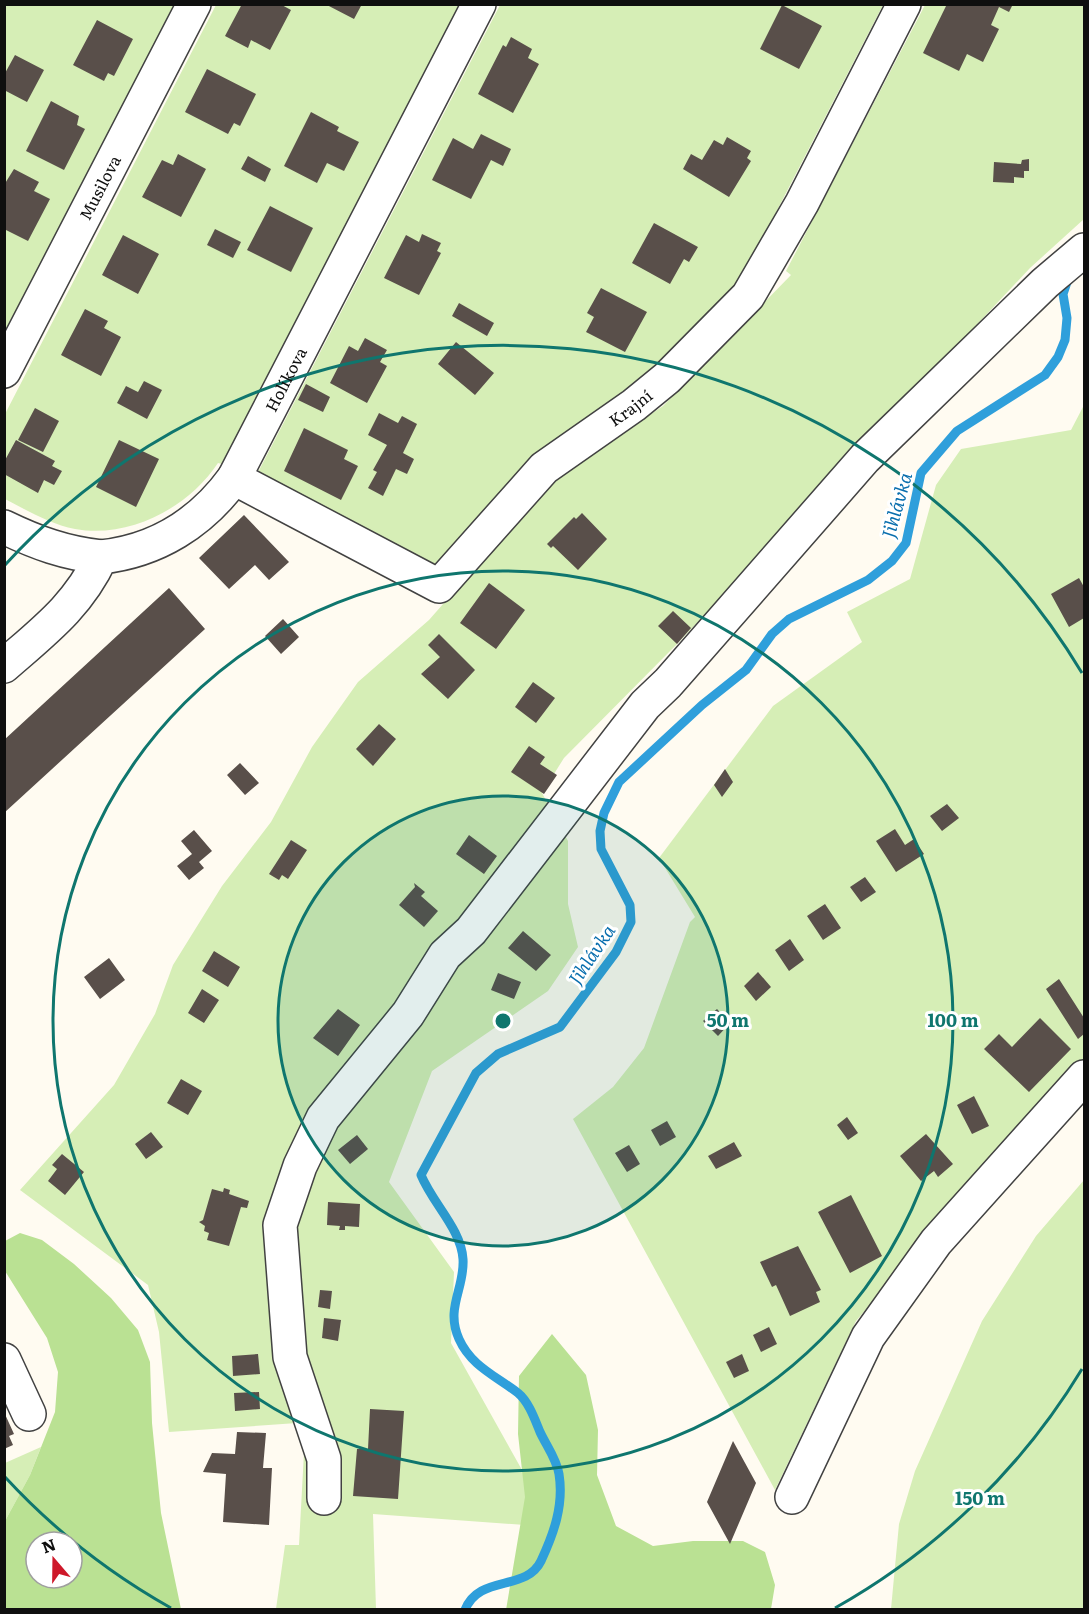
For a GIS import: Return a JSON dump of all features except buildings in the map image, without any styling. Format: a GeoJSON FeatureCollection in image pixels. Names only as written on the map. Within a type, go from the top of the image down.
{"type":"FeatureCollection","features":[{"type":"Feature","properties":{"kind":"street","name":"Musilova"},"geometry":{"type":"LineString","coordinates":[[4,371],[194,4]]}},
{"type":"Feature","properties":{"kind":"street","name":"Holíkova"},"geometry":{"type":"LineString","coordinates":[[102,557],[122,555],[159,542],[193,522],[216,503],[234,478],[479,4]]}},
{"type":"Feature","properties":{"kind":"street","name":"Krajní"},"geometry":{"type":"LineString","coordinates":[[234,478],[440,586],[544,468],[634,405],[667,378],[748,296],[802,203],[904,4]]}},
{"type":"Feature","properties":{"kind":"street"},"geometry":{"type":"LineString","coordinates":[[324,1498],[324,1459],[290,1357],[280,1225],[300,1166],[323,1118],[408,1014],[445,955],[471,931],[645,705],[668,683],[865,458],[1045,283],[1084,250]]}},
{"type":"Feature","properties":{"kind":"street"},"geometry":{"type":"LineString","coordinates":[[4,527],[38,544],[69,554],[102,557],[89,583],[70,608],[4,666]]}},
{"type":"Feature","properties":{"kind":"street"},"geometry":{"type":"LineString","coordinates":[[792,1497],[868,1337],[936,1242],[1084,1077]]}},
{"type":"Feature","properties":{"kind":"street"},"geometry":{"type":"LineString","coordinates":[[4,1360],[29,1414]]}},
{"type":"Feature","properties":{"kind":"green space"},"geometry":{"type":"Polygon","coordinates":[[[5,5],[176,5],[5,337],[5,5]]]}},
{"type":"Feature","properties":{"kind":"green space"},"geometry":{"type":"Polygon","coordinates":[[[216,5],[460,5],[222,464],[218,463],[206,479],[175,506],[137,524],[96,531],[66,527],[39,517],[5,499],[4,416],[216,5]]]}},
{"type":"Feature","properties":{"kind":"green space"},"geometry":{"type":"Polygon","coordinates":[[[500,5],[883,5],[739,284],[632,393],[438,571],[254,480],[500,5]]]}},
{"type":"Feature","properties":{"kind":"green space"},"geometry":{"type":"Polygon","coordinates":[[[925,5],[1084,5],[1084,219],[1030,268],[677,644],[564,758],[542,793],[568,841],[568,904],[578,947],[548,991],[432,1071],[389,1182],[454,1272],[451,1343],[531,1486],[539,1526],[373,1514],[376,1609],[276,1609],[285,1545],[299,1545],[305,1434],[297,1423],[169,1432],[159,1332],[148,1285],[20,1190],[114,1085],[155,1014],[173,965],[222,886],[271,822],[312,747],[358,682],[429,620],[552,480],[663,406],[791,275],[786,271],[925,5]]]}},
{"type":"Feature","properties":{"kind":"green space"},"geometry":{"type":"Polygon","coordinates":[[[1084,405],[1084,1068],[1004,1147],[856,1321],[775,1490],[573,1119],[613,1087],[644,1048],[690,922],[695,917],[659,858],[773,706],[862,642],[847,612],[910,579],[936,485],[961,449],[1071,430],[1084,405]]]}},
{"type":"Feature","properties":{"kind":"green space"},"geometry":{"type":"Polygon","coordinates":[[[1084,1180],[1084,1609],[891,1609],[899,1524],[915,1471],[982,1321],[1036,1236],[1084,1180]]]}},
{"type":"Feature","properties":{"kind":"green space"},"geometry":{"type":"Polygon","coordinates":[[[20,1233],[42,1240],[74,1264],[111,1298],[138,1330],[150,1362],[152,1423],[161,1513],[181,1609],[5,1609],[5,1521],[30,1475],[55,1412],[58,1372],[47,1338],[5,1271],[5,1241],[20,1233]]]}},
{"type":"Feature","properties":{"kind":"green space"},"geometry":{"type":"Polygon","coordinates":[[[552,1334],[586,1375],[598,1430],[597,1475],[616,1526],[653,1546],[693,1541],[743,1541],[765,1552],[775,1585],[771,1609],[506,1610],[525,1497],[518,1434],[519,1376],[552,1334]]]}},
{"type":"Feature","properties":{"kind":"green space"},"geometry":{"type":"Polygon","coordinates":[[[41,1447],[30,1475],[5,1521],[5,1463],[41,1447]]]}},
{"type":"Feature","properties":{"kind":"waterway","name":"Jihlávka"},"geometry":{"type":"LineString","coordinates":[[465,1610],[472,1599],[481,1592],[525,1577],[534,1571],[541,1561],[554,1529],[559,1508],[559,1474],[556,1463],[525,1401],[518,1393],[477,1363],[459,1339],[454,1318],[463,1269],[461,1248],[452,1227],[421,1175],[476,1073],[498,1054],[560,1027],[616,952],[631,922],[630,905],[601,849],[600,831],[604,813],[619,782],[702,705],[746,670],[772,634],[789,619],[868,580],[892,561],[906,543],[921,473],[957,431],[1045,375],[1058,357],[1065,340],[1067,318],[1063,294],[1068,279]]}}]}
